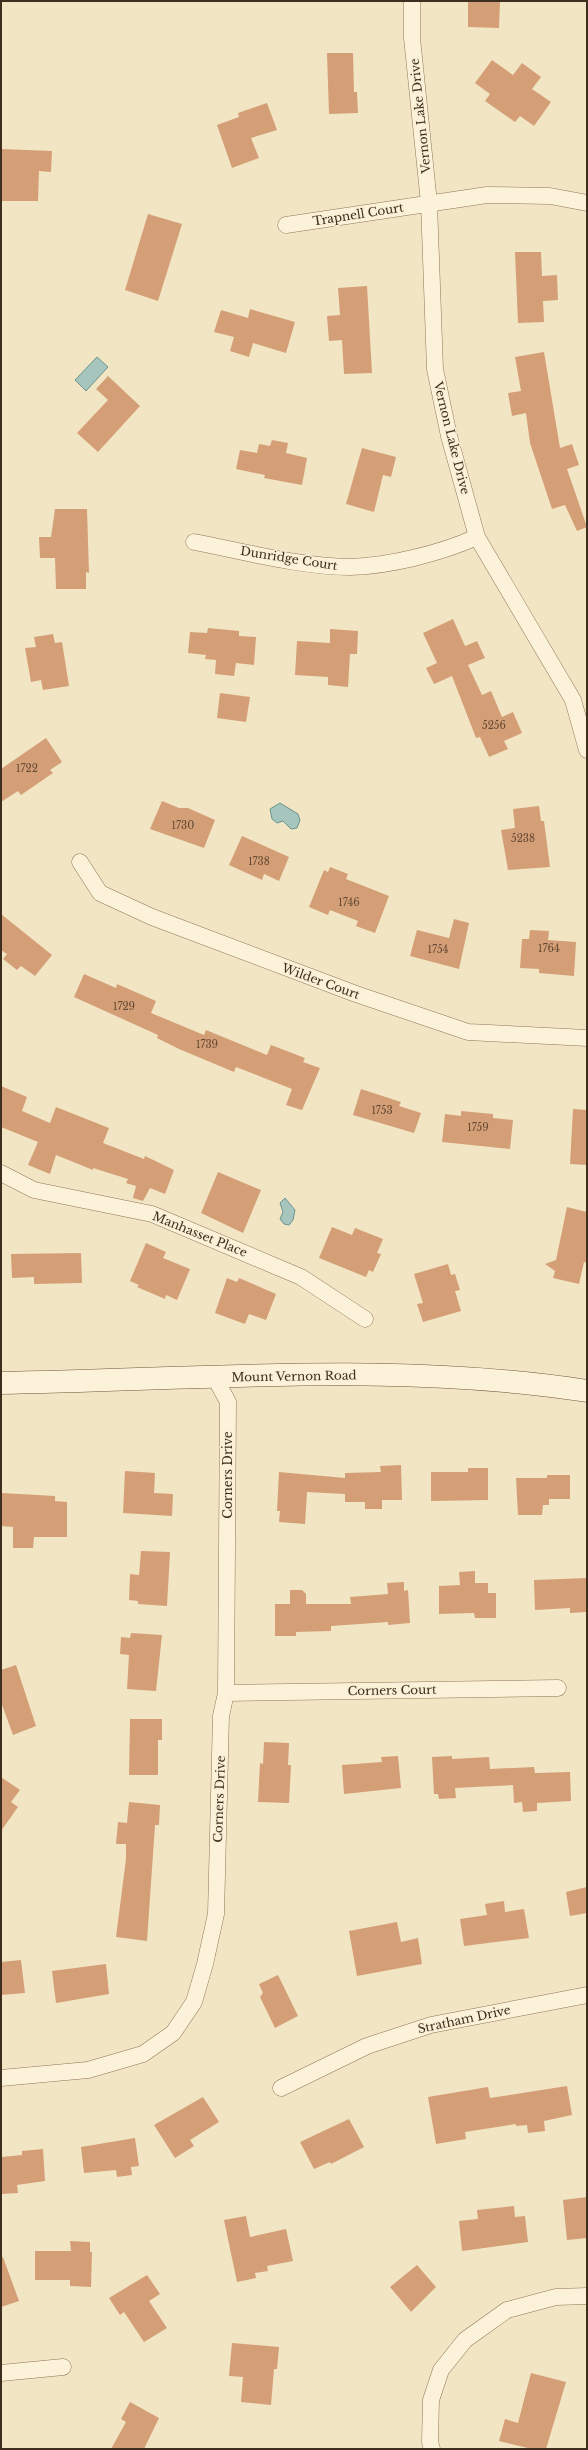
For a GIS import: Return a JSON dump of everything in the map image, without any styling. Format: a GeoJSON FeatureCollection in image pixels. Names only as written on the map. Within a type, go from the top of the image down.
{"type":"FeatureCollection","features":[{"type":"Feature","properties":{"kind":"main road","name":"Mount Vernon Road"},"geometry":{"type":"LineString","coordinates":[[1,1383],[374,1374],[530,1382],[587,1391]]}},
{"type":"Feature","properties":{"kind":"street","name":"Vernon Lake Drive"},"geometry":{"type":"LineString","coordinates":[[412,1],[412,38],[429,203],[435,369],[449,436],[477,537],[573,700],[587,750]]}},
{"type":"Feature","properties":{"kind":"street","name":"Trapnell Court"},"geometry":{"type":"LineString","coordinates":[[286,225],[487,195],[550,196],[587,203]]}},
{"type":"Feature","properties":{"kind":"street","name":"Dunridge Court"},"geometry":{"type":"LineString","coordinates":[[194,542],[318,564],[350,567],[385,564],[457,546],[477,537]]}},
{"type":"Feature","properties":{"kind":"street","name":"Wilder Court"},"geometry":{"type":"LineString","coordinates":[[80,862],[100,893],[152,917],[356,994],[468,1032],[587,1038]]}},
{"type":"Feature","properties":{"kind":"street","name":"Manhasset Place"},"geometry":{"type":"LineString","coordinates":[[1,1173],[34,1190],[152,1214],[301,1277],[365,1319]]}},
{"type":"Feature","properties":{"kind":"street","name":"Corners Drive"},"geometry":{"type":"LineString","coordinates":[[1,2078],[88,2070],[143,2054],[173,2033],[194,2002],[205,1964],[216,1914],[221,1716],[226,1693],[228,1402],[215,1378]]}},
{"type":"Feature","properties":{"kind":"street","name":"Corners Court"},"geometry":{"type":"LineString","coordinates":[[226,1693],[558,1688]]}},
{"type":"Feature","properties":{"kind":"street","name":"Stratham Drive"},"geometry":{"type":"LineString","coordinates":[[281,2088],[367,2046],[431,2025],[587,1995]]}},
{"type":"Feature","properties":{"kind":"street"},"geometry":{"type":"LineString","coordinates":[[432,2449],[430,2442],[431,2400],[441,2370],[465,2340],[507,2310],[556,2297],[587,2296]]}},
{"type":"Feature","properties":{"kind":"street"},"geometry":{"type":"LineString","coordinates":[[1,2372],[63,2367]]}},
{"type":"Feature","properties":{"kind":"water"},"geometry":{"type":"Polygon","coordinates":[[[97,357],[108,367],[86,391],[75,380],[97,357]]]}},
{"type":"Feature","properties":{"kind":"water"},"geometry":{"type":"Polygon","coordinates":[[[280,803],[298,814],[300,820],[297,828],[291,829],[283,821],[277,823],[272,819],[270,809],[280,803]]]}},
{"type":"Feature","properties":{"kind":"water"},"geometry":{"type":"Polygon","coordinates":[[[285,1198],[295,1210],[293,1220],[289,1225],[284,1224],[280,1219],[283,1212],[280,1203],[285,1198]]]}},
{"type":"Feature","properties":{"kind":"building"},"geometry":{"type":"Polygon","coordinates":[[[468,1],[500,1],[499,28],[468,27],[468,1]]]}},
{"type":"Feature","properties":{"kind":"building"},"geometry":{"type":"Polygon","coordinates":[[[327,53],[353,53],[354,92],[357,92],[358,113],[329,114],[327,53]]]}},
{"type":"Feature","properties":{"kind":"building"},"geometry":{"type":"Polygon","coordinates":[[[492,60],[513,75],[522,63],[541,77],[532,89],[551,102],[534,126],[520,116],[515,122],[485,101],[490,94],[475,83],[492,60]]]}},
{"type":"Feature","properties":{"kind":"building"},"geometry":{"type":"Polygon","coordinates":[[[267,103],[277,130],[251,138],[259,158],[232,168],[217,125],[239,117],[238,113],[267,103]]]}},
{"type":"Feature","properties":{"kind":"building"},"geometry":{"type":"Polygon","coordinates":[[[1,149],[52,151],[51,172],[39,171],[38,201],[1,201],[1,149]]]}},
{"type":"Feature","properties":{"kind":"building"},"geometry":{"type":"Polygon","coordinates":[[[148,214],[182,224],[158,301],[125,290],[148,214]]]}},
{"type":"Feature","properties":{"kind":"building"},"geometry":{"type":"Polygon","coordinates":[[[515,252],[541,252],[542,276],[557,275],[558,300],[543,301],[544,322],[518,323],[515,252]]]}},
{"type":"Feature","properties":{"kind":"building"},"geometry":{"type":"Polygon","coordinates":[[[367,286],[372,373],[344,374],[342,340],[329,341],[327,316],[340,315],[338,288],[367,286]]]}},
{"type":"Feature","properties":{"kind":"building"},"geometry":{"type":"Polygon","coordinates":[[[250,309],[295,322],[286,353],[253,343],[249,357],[230,351],[234,337],[214,332],[221,310],[248,318],[250,309]]]}},
{"type":"Feature","properties":{"kind":"building"},"geometry":{"type":"Polygon","coordinates":[[[544,352],[560,448],[572,444],[579,465],[567,469],[587,527],[577,531],[565,505],[552,509],[530,443],[526,413],[512,416],[508,393],[521,391],[515,357],[544,352]]]}},
{"type":"Feature","properties":{"kind":"building"},"geometry":{"type":"Polygon","coordinates":[[[108,376],[140,406],[98,452],[77,433],[108,400],[96,389],[108,376]]]}},
{"type":"Feature","properties":{"kind":"building"},"geometry":{"type":"Polygon","coordinates":[[[272,440],[288,443],[286,453],[307,458],[302,485],[264,478],[265,475],[236,469],[240,450],[257,453],[259,444],[270,446],[272,440]]]}},
{"type":"Feature","properties":{"kind":"building"},"geometry":{"type":"Polygon","coordinates":[[[362,448],[396,457],[391,477],[383,475],[374,512],[346,504],[362,448]]]}},
{"type":"Feature","properties":{"kind":"building"},"geometry":{"type":"Polygon","coordinates":[[[55,509],[87,509],[89,573],[86,572],[86,589],[56,589],[55,558],[40,558],[39,537],[51,537],[55,509]]]}},
{"type":"Feature","properties":{"kind":"building"},"geometry":{"type":"Polygon","coordinates":[[[453,619],[465,646],[477,641],[485,658],[468,665],[482,695],[491,691],[502,717],[513,712],[522,733],[504,741],[508,749],[489,757],[480,737],[476,738],[452,676],[434,684],[426,668],[437,663],[423,633],[453,619]]]}},
{"type":"Feature","properties":{"kind":"building"},"geometry":{"type":"Polygon","coordinates":[[[208,628],[239,631],[239,636],[256,637],[254,665],[236,663],[234,676],[215,674],[216,660],[205,659],[206,655],[188,653],[190,632],[207,633],[208,628]]]}},
{"type":"Feature","properties":{"kind":"building"},"geometry":{"type":"Polygon","coordinates":[[[330,629],[358,631],[357,654],[350,654],[348,687],[328,685],[328,677],[295,675],[297,641],[330,643],[330,629]]]}},
{"type":"Feature","properties":{"kind":"building"},"geometry":{"type":"Polygon","coordinates":[[[53,634],[55,643],[62,642],[69,686],[43,690],[41,680],[31,682],[25,648],[36,647],[34,637],[53,634]]]}},
{"type":"Feature","properties":{"kind":"building"},"geometry":{"type":"Polygon","coordinates":[[[220,693],[250,697],[246,722],[217,718],[220,693]]]}},
{"type":"Feature","properties":{"kind":"building"},"geometry":{"type":"Polygon","coordinates":[[[46,738],[62,762],[50,770],[53,773],[21,795],[18,791],[1,802],[1,769],[46,738]]]}},
{"type":"Feature","properties":{"kind":"building"},"geometry":{"type":"Polygon","coordinates":[[[162,801],[179,808],[188,808],[215,820],[204,848],[150,829],[162,801]]]}},
{"type":"Feature","properties":{"kind":"building"},"geometry":{"type":"Polygon","coordinates":[[[539,806],[541,821],[544,821],[550,867],[508,870],[501,830],[515,828],[513,809],[539,806]]]}},
{"type":"Feature","properties":{"kind":"building"},"geometry":{"type":"Polygon","coordinates":[[[242,836],[289,857],[279,881],[264,874],[262,880],[229,865],[242,836]]]}},
{"type":"Feature","properties":{"kind":"building"},"geometry":{"type":"Polygon","coordinates":[[[330,867],[348,874],[346,879],[389,896],[375,933],[356,926],[358,921],[330,910],[328,915],[309,907],[324,870],[328,872],[330,867]]]}},
{"type":"Feature","properties":{"kind":"building"},"geometry":{"type":"Polygon","coordinates":[[[1,914],[52,955],[35,976],[21,966],[17,970],[3,959],[7,954],[1,950],[1,914]]]}},
{"type":"Feature","properties":{"kind":"building"},"geometry":{"type":"Polygon","coordinates":[[[454,919],[469,923],[459,969],[410,956],[417,930],[449,938],[454,919]]]}},
{"type":"Feature","properties":{"kind":"building"},"geometry":{"type":"Polygon","coordinates":[[[530,930],[549,931],[548,940],[576,942],[574,976],[539,973],[539,969],[520,968],[522,939],[529,939],[530,930]]]}},
{"type":"Feature","properties":{"kind":"building"},"geometry":{"type":"Polygon","coordinates":[[[84,974],[116,988],[117,984],[156,1001],[151,1013],[204,1035],[206,1030],[267,1055],[271,1045],[305,1058],[303,1062],[320,1068],[302,1110],[286,1105],[292,1089],[236,1067],[234,1072],[179,1049],[157,1038],[158,1035],[74,997],[84,974]]]}},
{"type":"Feature","properties":{"kind":"building"},"geometry":{"type":"Polygon","coordinates":[[[1,1086],[27,1097],[22,1111],[50,1123],[56,1107],[109,1128],[103,1143],[144,1159],[145,1156],[174,1170],[165,1194],[150,1188],[143,1201],[133,1198],[136,1186],[126,1183],[128,1179],[93,1168],[93,1170],[56,1155],[50,1174],[28,1165],[38,1142],[1,1127],[1,1086]]]}},
{"type":"Feature","properties":{"kind":"building"},"geometry":{"type":"Polygon","coordinates":[[[361,1089],[401,1102],[399,1106],[421,1113],[414,1133],[353,1115],[361,1089]]]}},
{"type":"Feature","properties":{"kind":"building"},"geometry":{"type":"Polygon","coordinates":[[[573,1109],[587,1110],[587,1165],[570,1164],[573,1109]]]}},
{"type":"Feature","properties":{"kind":"building"},"geometry":{"type":"Polygon","coordinates":[[[461,1111],[493,1114],[493,1118],[513,1120],[510,1149],[442,1142],[445,1114],[461,1116],[461,1111]]]}},
{"type":"Feature","properties":{"kind":"building"},"geometry":{"type":"Polygon","coordinates":[[[218,1172],[261,1190],[243,1233],[201,1213],[218,1172]]]}},
{"type":"Feature","properties":{"kind":"building"},"geometry":{"type":"Polygon","coordinates":[[[567,1207],[587,1212],[587,1263],[584,1262],[579,1284],[553,1278],[555,1271],[545,1264],[556,1260],[567,1207]]]}},
{"type":"Feature","properties":{"kind":"building"},"geometry":{"type":"Polygon","coordinates":[[[332,1227],[352,1235],[355,1228],[383,1239],[377,1253],[381,1254],[373,1272],[369,1270],[366,1277],[319,1258],[332,1227]]]}},
{"type":"Feature","properties":{"kind":"building"},"geometry":{"type":"Polygon","coordinates":[[[146,1243],[166,1252],[163,1258],[190,1269],[177,1300],[166,1295],[165,1299],[137,1287],[139,1285],[130,1281],[146,1243]]]}},
{"type":"Feature","properties":{"kind":"building"},"geometry":{"type":"Polygon","coordinates":[[[81,1253],[82,1283],[34,1284],[34,1277],[12,1278],[11,1254],[81,1253]]]}},
{"type":"Feature","properties":{"kind":"building"},"geometry":{"type":"Polygon","coordinates":[[[448,1264],[451,1275],[455,1274],[460,1290],[455,1291],[461,1311],[423,1322],[417,1304],[423,1303],[414,1274],[448,1264]]]}},
{"type":"Feature","properties":{"kind":"building"},"geometry":{"type":"Polygon","coordinates":[[[227,1278],[237,1282],[239,1278],[276,1294],[266,1320],[249,1314],[245,1324],[215,1313],[227,1278]]]}},
{"type":"Feature","properties":{"kind":"building"},"geometry":{"type":"Polygon","coordinates":[[[401,1465],[402,1500],[382,1500],[382,1509],[365,1509],[365,1502],[345,1502],[345,1494],[307,1492],[305,1524],[279,1522],[280,1511],[277,1511],[279,1472],[345,1478],[345,1473],[381,1472],[380,1466],[401,1465]]]}},
{"type":"Feature","properties":{"kind":"building"},"geometry":{"type":"Polygon","coordinates":[[[468,1468],[488,1468],[488,1500],[431,1501],[431,1472],[468,1472],[468,1468]]]}},
{"type":"Feature","properties":{"kind":"building"},"geometry":{"type":"Polygon","coordinates":[[[125,1471],[155,1473],[154,1493],[173,1494],[172,1516],[123,1513],[125,1471]]]}},
{"type":"Feature","properties":{"kind":"building"},"geometry":{"type":"Polygon","coordinates":[[[547,1475],[570,1475],[570,1499],[549,1499],[549,1505],[543,1505],[542,1515],[518,1515],[516,1478],[547,1478],[547,1475]]]}},
{"type":"Feature","properties":{"kind":"building"},"geometry":{"type":"Polygon","coordinates":[[[1,1493],[55,1496],[55,1501],[67,1502],[67,1537],[34,1537],[33,1548],[13,1548],[13,1527],[1,1526],[1,1493]]]}},
{"type":"Feature","properties":{"kind":"building"},"geometry":{"type":"Polygon","coordinates":[[[141,1551],[170,1552],[167,1606],[138,1604],[138,1601],[129,1600],[130,1574],[139,1575],[141,1551]]]}},
{"type":"Feature","properties":{"kind":"building"},"geometry":{"type":"Polygon","coordinates":[[[475,1571],[475,1583],[488,1583],[488,1593],[496,1593],[496,1618],[475,1618],[474,1613],[439,1614],[439,1586],[460,1585],[459,1572],[475,1571]]]}},
{"type":"Feature","properties":{"kind":"building"},"geometry":{"type":"Polygon","coordinates":[[[587,1578],[587,1612],[570,1613],[570,1608],[535,1610],[534,1580],[587,1578]]]}},
{"type":"Feature","properties":{"kind":"building"},"geometry":{"type":"Polygon","coordinates":[[[404,1582],[404,1591],[408,1590],[410,1623],[388,1625],[388,1622],[331,1626],[331,1631],[296,1632],[296,1636],[275,1636],[275,1604],[290,1604],[290,1590],[302,1590],[306,1594],[306,1604],[351,1604],[350,1597],[388,1594],[387,1583],[404,1582]]]}},
{"type":"Feature","properties":{"kind":"building"},"geometry":{"type":"Polygon","coordinates":[[[131,1633],[162,1635],[156,1691],[127,1689],[129,1655],[120,1654],[121,1637],[130,1638],[131,1633]]]}},
{"type":"Feature","properties":{"kind":"building"},"geometry":{"type":"Polygon","coordinates":[[[16,1665],[36,1726],[13,1735],[1,1702],[1,1670],[16,1665]]]}},
{"type":"Feature","properties":{"kind":"building"},"geometry":{"type":"Polygon","coordinates":[[[130,1719],[162,1719],[162,1740],[158,1740],[158,1775],[129,1775],[130,1719]]]}},
{"type":"Feature","properties":{"kind":"building"},"geometry":{"type":"Polygon","coordinates":[[[264,1742],[289,1743],[288,1765],[291,1765],[289,1803],[258,1802],[260,1763],[263,1764],[264,1742]]]}},
{"type":"Feature","properties":{"kind":"building"},"geometry":{"type":"Polygon","coordinates":[[[398,1756],[401,1788],[344,1794],[342,1765],[382,1762],[381,1757],[398,1756]]]}},
{"type":"Feature","properties":{"kind":"building"},"geometry":{"type":"Polygon","coordinates":[[[452,1756],[452,1759],[489,1757],[490,1769],[534,1767],[535,1773],[570,1772],[571,1801],[537,1803],[537,1811],[523,1812],[522,1802],[514,1803],[513,1785],[455,1788],[456,1798],[439,1799],[438,1794],[434,1794],[432,1757],[452,1756]]]}},
{"type":"Feature","properties":{"kind":"building"},"geometry":{"type":"Polygon","coordinates":[[[1,1777],[20,1790],[11,1802],[18,1807],[1,1831],[1,1777]]]}},
{"type":"Feature","properties":{"kind":"building"},"geometry":{"type":"Polygon","coordinates":[[[129,1802],[160,1805],[159,1825],[155,1825],[147,1941],[116,1937],[126,1859],[126,1844],[116,1844],[118,1822],[127,1823],[129,1802]]]}},
{"type":"Feature","properties":{"kind":"building"},"geometry":{"type":"Polygon","coordinates":[[[587,1887],[587,1913],[570,1916],[566,1892],[587,1887]]]}},
{"type":"Feature","properties":{"kind":"building"},"geometry":{"type":"Polygon","coordinates":[[[504,1901],[505,1912],[524,1909],[529,1938],[464,1946],[460,1919],[487,1915],[485,1904],[504,1901]]]}},
{"type":"Feature","properties":{"kind":"building"},"geometry":{"type":"Polygon","coordinates":[[[397,1922],[401,1942],[418,1938],[422,1964],[357,1976],[349,1931],[397,1922]]]}},
{"type":"Feature","properties":{"kind":"building"},"geometry":{"type":"Polygon","coordinates":[[[21,1960],[25,1993],[1,1995],[1,1962],[21,1960]]]}},
{"type":"Feature","properties":{"kind":"building"},"geometry":{"type":"Polygon","coordinates":[[[106,1964],[109,1994],[56,2003],[52,1971],[106,1964]]]}},
{"type":"Feature","properties":{"kind":"building"},"geometry":{"type":"Polygon","coordinates":[[[278,1975],[298,2016],[275,2028],[260,1997],[263,1993],[259,1984],[278,1975]]]}},
{"type":"Feature","properties":{"kind":"building"},"geometry":{"type":"Polygon","coordinates":[[[567,2086],[572,2115],[544,2121],[545,2131],[528,2133],[527,2125],[516,2126],[516,2124],[465,2132],[466,2139],[436,2144],[428,2097],[488,2087],[490,2098],[567,2086]]]}},
{"type":"Feature","properties":{"kind":"building"},"geometry":{"type":"Polygon","coordinates":[[[203,2097],[219,2122],[190,2140],[194,2146],[175,2158],[154,2125],[203,2097]]]}},
{"type":"Feature","properties":{"kind":"building"},"geometry":{"type":"Polygon","coordinates":[[[349,2119],[364,2147],[331,2164],[330,2162],[314,2169],[300,2142],[349,2119]]]}},
{"type":"Feature","properties":{"kind":"building"},"geometry":{"type":"Polygon","coordinates":[[[135,2138],[139,2166],[131,2167],[132,2175],[117,2177],[116,2170],[84,2173],[81,2147],[135,2138]]]}},
{"type":"Feature","properties":{"kind":"building"},"geometry":{"type":"Polygon","coordinates":[[[43,2149],[45,2181],[17,2185],[18,2193],[1,2194],[1,2157],[22,2155],[22,2151],[43,2149]]]}},
{"type":"Feature","properties":{"kind":"building"},"geometry":{"type":"Polygon","coordinates":[[[587,2197],[587,2238],[567,2240],[563,2200],[587,2197]]]}},
{"type":"Feature","properties":{"kind":"building"},"geometry":{"type":"Polygon","coordinates":[[[514,2206],[515,2217],[525,2216],[528,2242],[462,2251],[459,2221],[478,2219],[477,2210],[514,2206]]]}},
{"type":"Feature","properties":{"kind":"building"},"geometry":{"type":"Polygon","coordinates":[[[246,2216],[250,2237],[286,2229],[293,2261],[267,2266],[268,2271],[255,2273],[256,2278],[237,2282],[224,2220],[246,2216]]]}},
{"type":"Feature","properties":{"kind":"building"},"geometry":{"type":"Polygon","coordinates":[[[70,2241],[90,2242],[90,2252],[92,2252],[91,2287],[70,2286],[70,2280],[35,2280],[35,2251],[71,2251],[70,2241]]]}},
{"type":"Feature","properties":{"kind":"building"},"geometry":{"type":"Polygon","coordinates":[[[1,2257],[3,2257],[19,2301],[1,2307],[1,2257]]]}},
{"type":"Feature","properties":{"kind":"building"},"geometry":{"type":"Polygon","coordinates":[[[417,2265],[436,2287],[411,2312],[390,2287],[417,2265]]]}},
{"type":"Feature","properties":{"kind":"building"},"geometry":{"type":"Polygon","coordinates":[[[147,2275],[160,2294],[149,2301],[167,2328],[144,2342],[124,2312],[120,2315],[109,2298],[147,2275]]]}},
{"type":"Feature","properties":{"kind":"building"},"geometry":{"type":"Polygon","coordinates":[[[232,2343],[279,2347],[277,2369],[274,2369],[271,2405],[241,2402],[243,2377],[229,2376],[232,2343]]]}},
{"type":"Feature","properties":{"kind":"building"},"geometry":{"type":"Polygon","coordinates":[[[531,2373],[566,2382],[546,2449],[532,2449],[499,2441],[505,2419],[518,2423],[531,2373]]]}},
{"type":"Feature","properties":{"kind":"building"},"geometry":{"type":"Polygon","coordinates":[[[130,2402],[159,2418],[144,2449],[111,2449],[126,2422],[121,2419],[130,2402]]]}}]}
